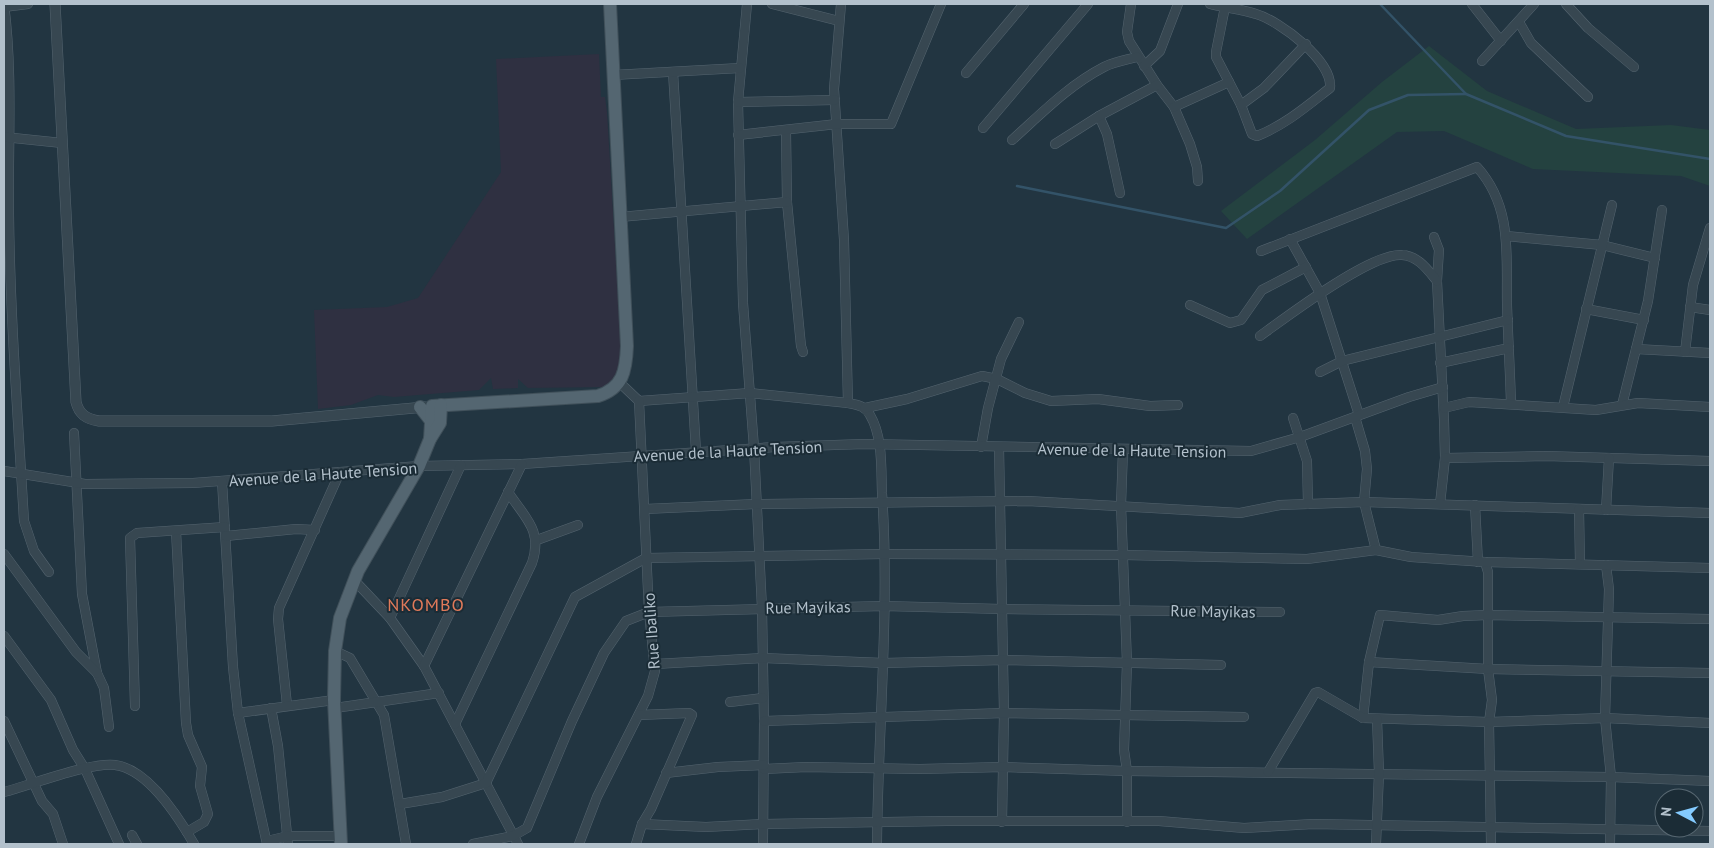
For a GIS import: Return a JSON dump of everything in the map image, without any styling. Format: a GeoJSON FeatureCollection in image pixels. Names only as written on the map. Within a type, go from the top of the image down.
{"type":"FeatureCollection","features":[{"type":"Feature","properties":{"kind":"main road"},"geometry":{"type":"LineString","coordinates":[[431,406],[598,396],[620,383],[627,364],[627,346],[610,4]]}},
{"type":"Feature","properties":{"kind":"main road"},"geometry":{"type":"LineString","coordinates":[[341,840],[335,704],[335,651],[340,618],[354,580],[419,466],[436,422],[462,404]]}},
{"type":"Feature","properties":{"kind":"main road"},"geometry":{"type":"LineString","coordinates":[[431,406],[436,422]]}},
{"type":"Feature","properties":{"kind":"main road"},"geometry":{"type":"LineString","coordinates":[[431,406],[436,422]]}},
{"type":"Feature","properties":{"kind":"street"},"geometry":{"type":"LineString","coordinates":[[28,4],[4,6],[7,138],[6,214],[21,474],[27,536],[34,551],[49,572]]}},
{"type":"Feature","properties":{"kind":"street"},"geometry":{"type":"LineString","coordinates":[[55,4],[76,402],[77,408],[85,417],[99,421],[272,421],[431,406]]}},
{"type":"Feature","properties":{"kind":"street"},"geometry":{"type":"LineString","coordinates":[[747,4],[740,68],[738,135],[742,303],[754,448],[762,608],[764,721],[763,844]]}},
{"type":"Feature","properties":{"kind":"street"},"geometry":{"type":"LineString","coordinates":[[772,4],[839,21]]}},
{"type":"Feature","properties":{"kind":"street"},"geometry":{"type":"LineString","coordinates":[[841,4],[834,77],[838,173],[844,240],[848,403]]}},
{"type":"Feature","properties":{"kind":"street"},"geometry":{"type":"LineString","coordinates":[[738,135],[836,124],[891,124],[941,4]]}},
{"type":"Feature","properties":{"kind":"street"},"geometry":{"type":"LineString","coordinates":[[966,73],[1024,4]]}},
{"type":"Feature","properties":{"kind":"street"},"geometry":{"type":"LineString","coordinates":[[983,128],[1088,4]]}},
{"type":"Feature","properties":{"kind":"street"},"geometry":{"type":"LineString","coordinates":[[1131,4],[1127,32],[1129,41],[1137,57],[1174,107],[1190,144],[1197,167],[1198,181]]}},
{"type":"Feature","properties":{"kind":"street"},"geometry":{"type":"LineString","coordinates":[[1144,66],[1160,51],[1178,4]]}},
{"type":"Feature","properties":{"kind":"street"},"geometry":{"type":"LineString","coordinates":[[1210,4],[1225,6],[1257,14],[1306,44],[1330,77],[1330,88],[1290,120],[1257,136],[1252,134],[1241,106],[1216,55],[1225,6]]}},
{"type":"Feature","properties":{"kind":"street"},"geometry":{"type":"LineString","coordinates":[[1472,4],[1501,41]]}},
{"type":"Feature","properties":{"kind":"street"},"geometry":{"type":"LineString","coordinates":[[1482,61],[1534,4]]}},
{"type":"Feature","properties":{"kind":"street"},"geometry":{"type":"LineString","coordinates":[[1566,4],[1588,28],[1634,67]]}},
{"type":"Feature","properties":{"kind":"street"},"geometry":{"type":"LineString","coordinates":[[1519,22],[1532,43],[1588,97]]}},
{"type":"Feature","properties":{"kind":"street"},"geometry":{"type":"LineString","coordinates":[[1241,106],[1264,88],[1306,44]]}},
{"type":"Feature","properties":{"kind":"street"},"geometry":{"type":"LineString","coordinates":[[1012,140],[1058,98],[1105,66],[1137,57]]}},
{"type":"Feature","properties":{"kind":"street"},"geometry":{"type":"LineString","coordinates":[[613,74],[740,68]]}},
{"type":"Feature","properties":{"kind":"street"},"geometry":{"type":"LineString","coordinates":[[673,72],[683,211],[696,451]]}},
{"type":"Feature","properties":{"kind":"street"},"geometry":{"type":"LineString","coordinates":[[1174,107],[1229,82]]}},
{"type":"Feature","properties":{"kind":"street"},"geometry":{"type":"LineString","coordinates":[[1055,144],[1099,116],[1157,85]]}},
{"type":"Feature","properties":{"kind":"street"},"geometry":{"type":"LineString","coordinates":[[738,102],[835,100]]}},
{"type":"Feature","properties":{"kind":"street"},"geometry":{"type":"LineString","coordinates":[[1099,116],[1107,134],[1120,192]]}},
{"type":"Feature","properties":{"kind":"street"},"geometry":{"type":"LineString","coordinates":[[786,131],[787,202],[800,346],[803,352]]}},
{"type":"Feature","properties":{"kind":"street"},"geometry":{"type":"LineString","coordinates":[[7,138],[62,143]]}},
{"type":"Feature","properties":{"kind":"street"},"geometry":{"type":"LineString","coordinates":[[1261,251],[1476,167],[1495,191],[1509,256],[1508,320],[1511,403]]}},
{"type":"Feature","properties":{"kind":"street"},"geometry":{"type":"LineString","coordinates":[[620,217],[787,202]]}},
{"type":"Feature","properties":{"kind":"street"},"geometry":{"type":"LineString","coordinates":[[1563,407],[1612,205]]}},
{"type":"Feature","properties":{"kind":"street"},"geometry":{"type":"LineString","coordinates":[[1622,405],[1644,320],[1662,210]]}},
{"type":"Feature","properties":{"kind":"street"},"geometry":{"type":"LineString","coordinates":[[1685,352],[1690,307],[1710,228]]}},
{"type":"Feature","properties":{"kind":"street"},"geometry":{"type":"LineString","coordinates":[[1506,236],[1602,245],[1655,258]]}},
{"type":"Feature","properties":{"kind":"street"},"geometry":{"type":"LineString","coordinates":[[1434,237],[1439,250],[1437,282],[1444,408],[1445,458],[1440,504]]}},
{"type":"Feature","properties":{"kind":"street"},"geometry":{"type":"LineString","coordinates":[[1290,239],[1320,293],[1342,361],[1365,451],[1367,469],[1364,502],[1376,550]]}},
{"type":"Feature","properties":{"kind":"street"},"geometry":{"type":"LineString","coordinates":[[1260,336],[1320,293],[1383,257],[1400,255],[1418,260],[1437,282]]}},
{"type":"Feature","properties":{"kind":"street"},"geometry":{"type":"LineString","coordinates":[[1700,264],[1710,266]]}},
{"type":"Feature","properties":{"kind":"street"},"geometry":{"type":"LineString","coordinates":[[1190,305],[1230,323],[1236,323],[1241,320],[1262,290],[1306,267]]}},
{"type":"Feature","properties":{"kind":"street"},"geometry":{"type":"LineString","coordinates":[[1690,307],[1710,310]]}},
{"type":"Feature","properties":{"kind":"street"},"geometry":{"type":"LineString","coordinates":[[1586,309],[1644,320]]}},
{"type":"Feature","properties":{"kind":"street"},"geometry":{"type":"LineString","coordinates":[[1320,372],[1342,361],[1508,320]]}},
{"type":"Feature","properties":{"kind":"street"},"geometry":{"type":"LineString","coordinates":[[981,447],[988,408],[1001,360],[1019,322]]}},
{"type":"Feature","properties":{"kind":"street"},"geometry":{"type":"LineString","coordinates":[[1440,363],[1509,348]]}},
{"type":"Feature","properties":{"kind":"street"},"geometry":{"type":"LineString","coordinates":[[1636,349],[1710,353]]}},
{"type":"Feature","properties":{"kind":"street"},"geometry":{"type":"LineString","coordinates":[[620,383],[639,401],[750,393],[848,403],[865,408],[906,399],[975,377],[997,379],[1025,393],[1051,401],[1098,399],[1150,406],[1178,405]]}},
{"type":"Feature","properties":{"kind":"street","name":"Avenue de la Haute Tension"},"geometry":{"type":"LineString","coordinates":[[4,471],[78,483],[222,481],[419,466],[522,464],[754,448],[879,445],[1251,451],[1300,437],[1443,387]]}},
{"type":"Feature","properties":{"kind":"street","name":"Rue Ibaliko"},"geometry":{"type":"LineString","coordinates":[[579,844],[597,796],[648,696],[655,664],[649,612],[639,401]]}},
{"type":"Feature","properties":{"kind":"street"},"geometry":{"type":"LineString","coordinates":[[1444,408],[1469,402],[1511,403],[1596,410],[1622,405],[1655,403],[1710,407]]}},
{"type":"Feature","properties":{"kind":"street"},"geometry":{"type":"LineString","coordinates":[[865,408],[875,425],[879,445],[883,504],[884,663],[877,844]]}},
{"type":"Feature","properties":{"kind":"street"},"geometry":{"type":"LineString","coordinates":[[1293,418],[1307,462],[1308,504]]}},
{"type":"Feature","properties":{"kind":"street"},"geometry":{"type":"LineString","coordinates":[[74,433],[78,483],[82,594],[97,673],[104,688],[109,727]]}},
{"type":"Feature","properties":{"kind":"street"},"geometry":{"type":"LineString","coordinates":[[999,447],[1004,714],[1002,822]]}},
{"type":"Feature","properties":{"kind":"street"},"geometry":{"type":"LineString","coordinates":[[1123,450],[1121,505],[1126,610],[1127,663],[1124,750],[1127,771],[1127,822]]}},
{"type":"Feature","properties":{"kind":"street"},"geometry":{"type":"LineString","coordinates":[[1445,458],[1546,456],[1710,461]]}},
{"type":"Feature","properties":{"kind":"street"},"geometry":{"type":"LineString","coordinates":[[1606,510],[1609,458]]}},
{"type":"Feature","properties":{"kind":"street"},"geometry":{"type":"LineString","coordinates":[[424,666],[522,464]]}},
{"type":"Feature","properties":{"kind":"street"},"geometry":{"type":"LineString","coordinates":[[390,618],[461,465]]}},
{"type":"Feature","properties":{"kind":"street"},"geometry":{"type":"LineString","coordinates":[[287,705],[278,619],[279,608],[340,472]]}},
{"type":"Feature","properties":{"kind":"street"},"geometry":{"type":"LineString","coordinates":[[222,481],[233,667],[238,714],[267,843],[288,840],[341,840]]}},
{"type":"Feature","properties":{"kind":"street"},"geometry":{"type":"LineString","coordinates":[[455,724],[537,549],[532,528],[508,492]]}},
{"type":"Feature","properties":{"kind":"street"},"geometry":{"type":"LineString","coordinates":[[645,509],[756,504],[883,504],[999,501],[1121,505],[1240,513],[1280,505],[1364,502],[1710,513]]}},
{"type":"Feature","properties":{"kind":"street"},"geometry":{"type":"LineString","coordinates":[[1475,505],[1481,562],[1488,572],[1488,669],[1492,700],[1489,722],[1491,844]]}},
{"type":"Feature","properties":{"kind":"street"},"geometry":{"type":"LineString","coordinates":[[1580,509],[1580,564]]}},
{"type":"Feature","properties":{"kind":"street"},"geometry":{"type":"LineString","coordinates":[[536,540],[578,525]]}},
{"type":"Feature","properties":{"kind":"street"},"geometry":{"type":"LineString","coordinates":[[135,706],[130,538],[137,533],[176,531],[315,530]]}},
{"type":"Feature","properties":{"kind":"street"},"geometry":{"type":"LineString","coordinates":[[176,531],[187,730],[202,767],[200,786],[208,814],[204,822],[187,832]]}},
{"type":"Feature","properties":{"kind":"street"},"geometry":{"type":"LineString","coordinates":[[400,804],[442,797],[486,782],[575,597],[646,558],[760,558],[884,554],[1124,555],[1307,559],[1376,550],[1411,557],[1481,562],[1710,568]]}},
{"type":"Feature","properties":{"kind":"street"},"geometry":{"type":"LineString","coordinates":[[4,554],[76,652],[97,673]]}},
{"type":"Feature","properties":{"kind":"street"},"geometry":{"type":"LineString","coordinates":[[1606,565],[1609,589],[1607,617],[1608,671],[1605,718],[1611,777],[1610,844]]}},
{"type":"Feature","properties":{"kind":"street"},"geometry":{"type":"LineString","coordinates":[[354,580],[390,618],[424,666],[516,840],[473,844]]}},
{"type":"Feature","properties":{"kind":"street","name":"Rue Mayikas"},"geometry":{"type":"LineString","coordinates":[[516,840],[527,828],[572,721],[613,638],[626,621],[649,612],[884,606],[1280,612]]}},
{"type":"Feature","properties":{"kind":"street"},"geometry":{"type":"LineString","coordinates":[[1363,718],[1369,662],[1380,615],[1438,620],[1488,615],[1710,620]]}},
{"type":"Feature","properties":{"kind":"street"},"geometry":{"type":"LineString","coordinates":[[4,636],[52,700],[73,750],[85,769],[119,844]]}},
{"type":"Feature","properties":{"kind":"street"},"geometry":{"type":"LineString","coordinates":[[335,651],[350,658],[378,702],[384,715],[406,844]]}},
{"type":"Feature","properties":{"kind":"street"},"geometry":{"type":"LineString","coordinates":[[655,664],[763,658],[884,663],[1002,660],[1221,665]]}},
{"type":"Feature","properties":{"kind":"street"},"geometry":{"type":"LineString","coordinates":[[1369,662],[1488,669],[1710,673]]}},
{"type":"Feature","properties":{"kind":"street"},"geometry":{"type":"LineString","coordinates":[[238,714],[287,705],[378,702],[439,693]]}},
{"type":"Feature","properties":{"kind":"street"},"geometry":{"type":"LineString","coordinates":[[1268,772],[1315,693],[1322,694],[1363,718],[1489,722],[1605,718],[1710,723]]}},
{"type":"Feature","properties":{"kind":"street"},"geometry":{"type":"LineString","coordinates":[[730,702],[763,698]]}},
{"type":"Feature","properties":{"kind":"street"},"geometry":{"type":"LineString","coordinates":[[271,708],[278,746],[288,840]]}},
{"type":"Feature","properties":{"kind":"street"},"geometry":{"type":"LineString","coordinates":[[636,844],[642,824],[651,809],[692,715],[689,713],[639,715]]}},
{"type":"Feature","properties":{"kind":"street"},"geometry":{"type":"LineString","coordinates":[[764,721],[882,716],[1004,714],[1244,717]]}},
{"type":"Feature","properties":{"kind":"street"},"geometry":{"type":"LineString","coordinates":[[1376,844],[1379,774],[1377,719]]}},
{"type":"Feature","properties":{"kind":"street"},"geometry":{"type":"LineString","coordinates":[[4,721],[44,805],[53,814],[63,844]]}},
{"type":"Feature","properties":{"kind":"street"},"geometry":{"type":"LineString","coordinates":[[4,792],[85,769],[117,765],[139,775],[158,792],[194,844]]}},
{"type":"Feature","properties":{"kind":"street"},"geometry":{"type":"LineString","coordinates":[[666,773],[718,767],[880,768],[1003,766],[1127,771],[1611,777],[1710,781]]}},
{"type":"Feature","properties":{"kind":"street"},"geometry":{"type":"LineString","coordinates":[[642,824],[706,828],[762,824],[877,822],[1159,821],[1244,828],[1313,824],[1710,831]]}},
{"type":"Feature","properties":{"kind":"street"},"geometry":{"type":"LineString","coordinates":[[132,835],[137,844]]}},
{"type":"Feature","properties":{"kind":"shaded area"},"geometry":{"type":"Polygon","coordinates":[[[599,54],[601,97],[605,97],[607,112],[621,345],[619,369],[615,379],[605,387],[528,388],[518,379],[518,388],[493,389],[491,378],[479,390],[394,397],[378,395],[351,405],[318,409],[314,310],[387,307],[418,298],[501,172],[496,59],[599,54]]]}},
{"type":"Feature","properties":{"kind":"green space"},"geometry":{"type":"Polygon","coordinates":[[[1429,46],[1487,91],[1576,129],[1671,125],[1710,130],[1710,186],[1681,176],[1533,169],[1444,131],[1397,132],[1247,239],[1221,211],[1315,140],[1382,82],[1429,46]]]}},
{"type":"Feature","properties":{"kind":"waterway"},"geometry":{"type":"LineString","coordinates":[[1380,4],[1466,94],[1566,136],[1710,159]]}},
{"type":"Feature","properties":{"kind":"waterway"},"geometry":{"type":"LineString","coordinates":[[1017,186],[1226,228],[1280,191],[1369,110],[1408,95],[1466,94]]}},
{"type":"Feature","properties":{"kind":"district","name":"NKOMBO"},"geometry":{"type":"Point","coordinates":[426,604]}}]}
